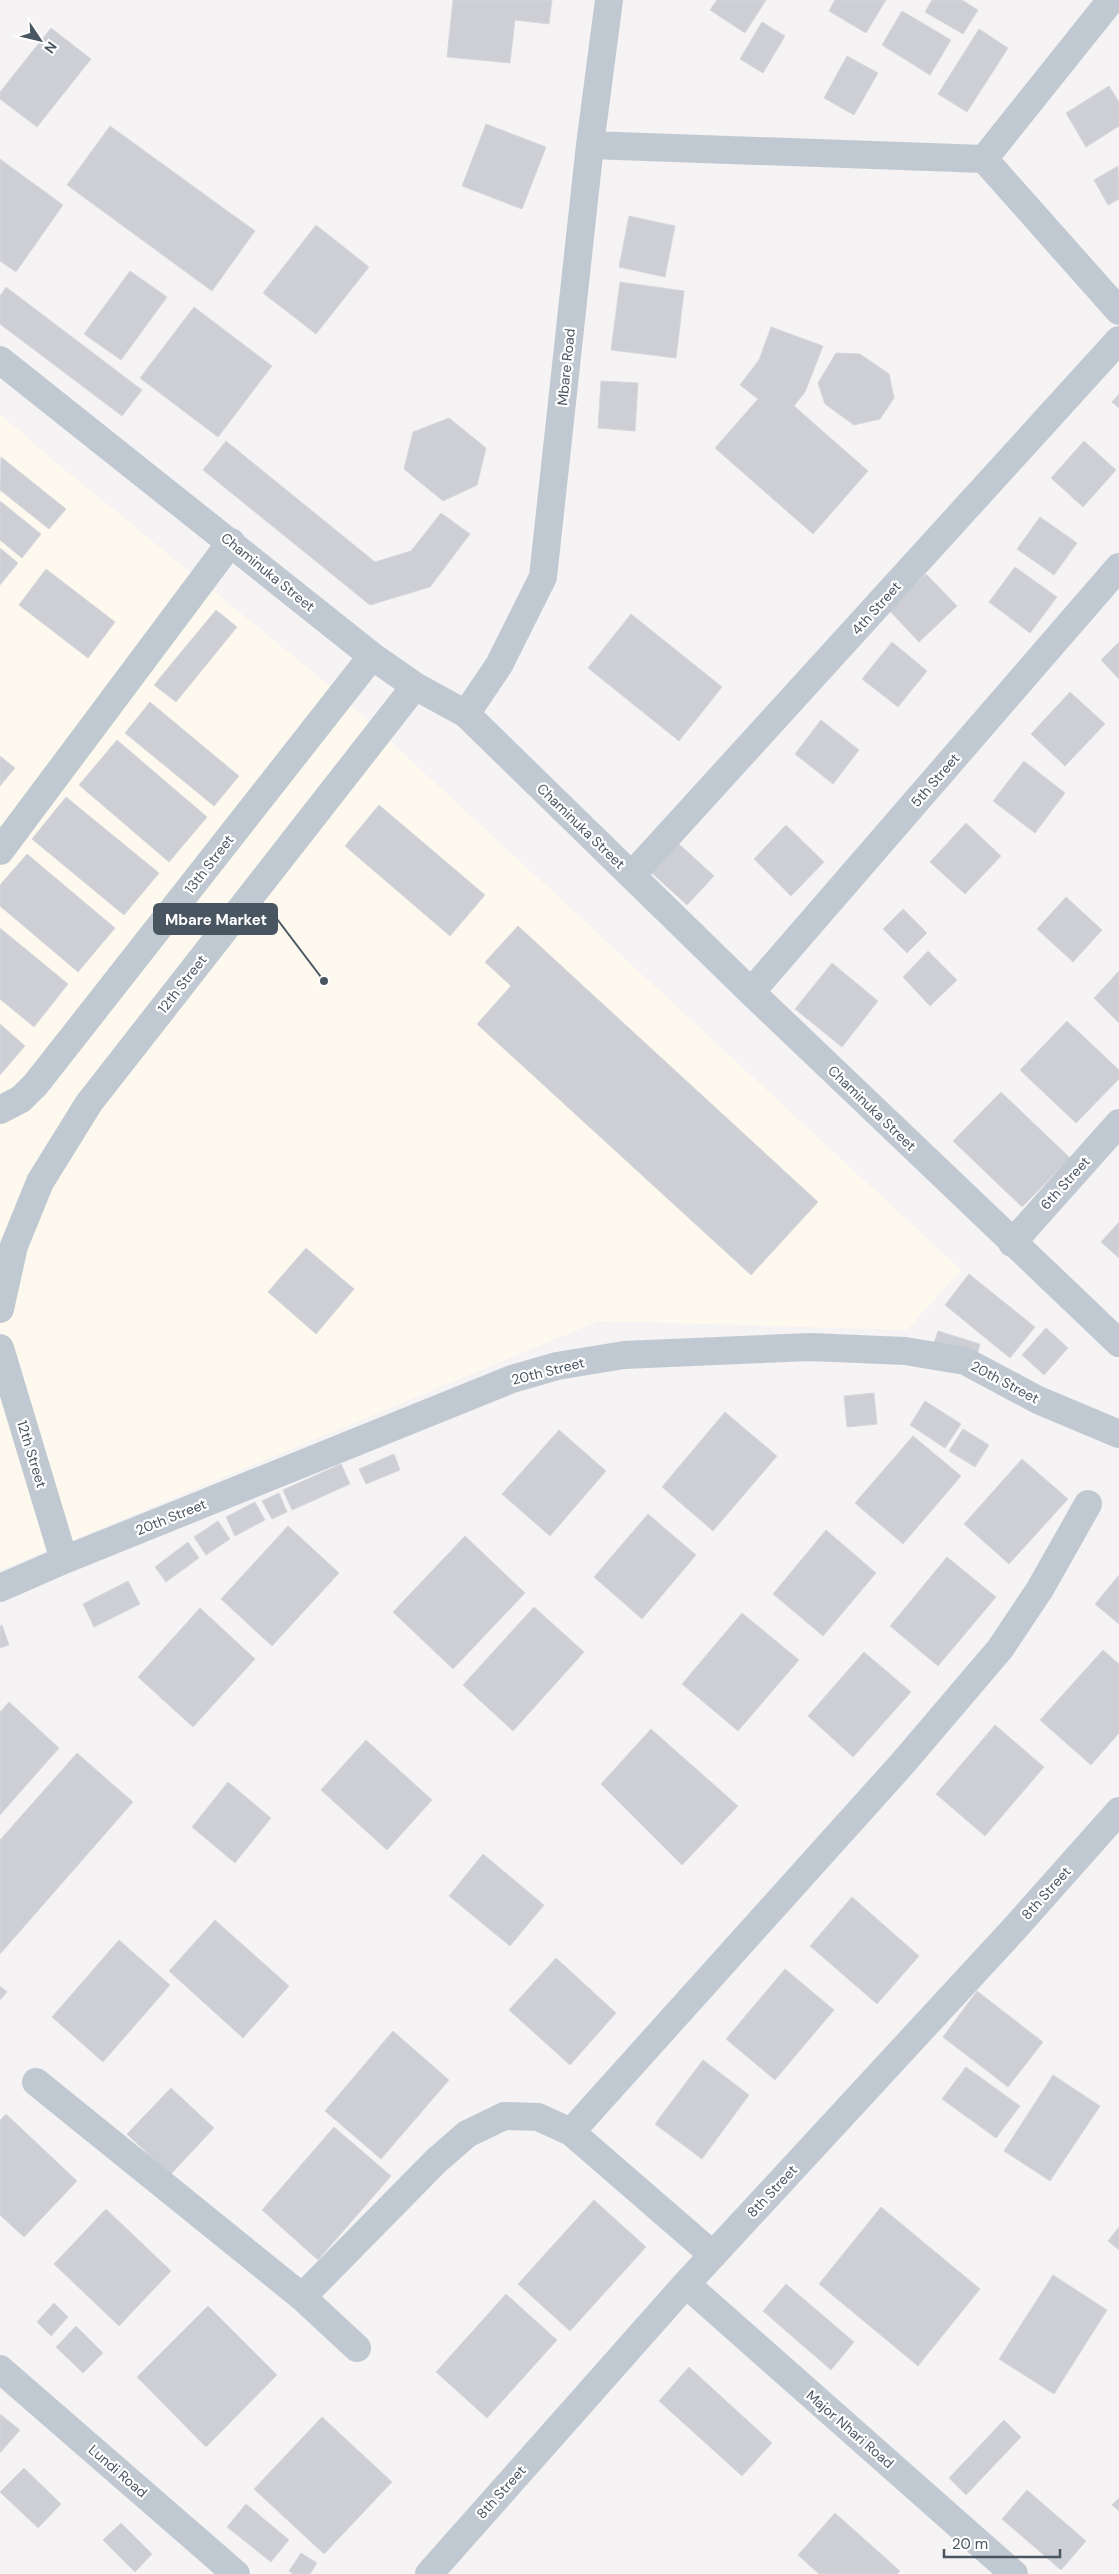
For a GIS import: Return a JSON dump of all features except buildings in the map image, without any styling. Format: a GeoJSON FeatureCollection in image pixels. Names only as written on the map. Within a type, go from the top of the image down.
{"type":"FeatureCollection","features":[{"type":"Feature","properties":{"kind":"street","name":"Mbare Road"},"geometry":{"type":"LineString","coordinates":[[466,714],[499,665],[543,577],[590,145],[609,0]]}},
{"type":"Feature","properties":{"kind":"street"},"geometry":{"type":"LineString","coordinates":[[984,159],[1111,0]]}},
{"type":"Feature","properties":{"kind":"street"},"geometry":{"type":"LineString","coordinates":[[590,145],[984,159],[1119,311]]}},
{"type":"Feature","properties":{"kind":"street","name":"4th Street"},"geometry":{"type":"LineString","coordinates":[[632,875],[1119,340]]}},
{"type":"Feature","properties":{"kind":"street","name":"Chaminuka Street"},"geometry":{"type":"LineString","coordinates":[[0,360],[372,656],[415,686],[466,714],[751,992],[1119,1343]]}},
{"type":"Feature","properties":{"kind":"street"},"geometry":{"type":"LineString","coordinates":[[0,851],[231,542]]}},
{"type":"Feature","properties":{"kind":"street","name":"5th Street"},"geometry":{"type":"LineString","coordinates":[[751,992],[1119,567]]}},
{"type":"Feature","properties":{"kind":"street","name":"13th Street"},"geometry":{"type":"LineString","coordinates":[[0,1110],[21,1099],[36,1084],[372,656]]}},
{"type":"Feature","properties":{"kind":"street","name":"12th Street"},"geometry":{"type":"LineString","coordinates":[[0,1308],[14,1246],[40,1182],[89,1103],[415,686]]}},
{"type":"Feature","properties":{"kind":"street","name":"6th Street"},"geometry":{"type":"LineString","coordinates":[[1012,1242],[1119,1123]]}},
{"type":"Feature","properties":{"kind":"street","name":"20th Street"},"geometry":{"type":"LineString","coordinates":[[0,1588],[64,1560],[512,1379],[557,1366],[624,1355],[810,1347],[905,1351],[965,1361],[1038,1400],[1119,1434]]}},
{"type":"Feature","properties":{"kind":"street","name":"12th Street"},"geometry":{"type":"LineString","coordinates":[[0,1348],[64,1560]]}},
{"type":"Feature","properties":{"kind":"street"},"geometry":{"type":"LineString","coordinates":[[571,2132],[902,1764],[1000,1649],[1040,1589],[1088,1504]]}},
{"type":"Feature","properties":{"kind":"street","name":"8th Street"},"geometry":{"type":"LineString","coordinates":[[428,2574],[686,2284],[1015,1928],[1119,1810]]}},
{"type":"Feature","properties":{"kind":"street"},"geometry":{"type":"LineString","coordinates":[[36,2082],[302,2297],[357,2348]]}},
{"type":"Feature","properties":{"kind":"street"},"geometry":{"type":"LineString","coordinates":[[302,2297],[436,2161],[467,2134],[504,2116],[538,2117],[571,2132],[713,2255]]}},
{"type":"Feature","properties":{"kind":"street","name":"Major Nhari Road"},"geometry":{"type":"LineString","coordinates":[[686,2284],[1014,2574]]}},
{"type":"Feature","properties":{"kind":"street","name":"Lundi Road"},"geometry":{"type":"LineString","coordinates":[[0,2368],[236,2574]]}},
{"type":"Feature","properties":{"kind":"shaded area"},"geometry":{"type":"Polygon","coordinates":[[[0,414],[48,456],[336,691],[961,1270],[907,1330],[599,1321],[0,1570],[0,414]]]}},
{"type":"Feature","properties":{"kind":"place","name":"Mbare Market"},"geometry":{"type":"Point","coordinates":[324,981]}}]}
